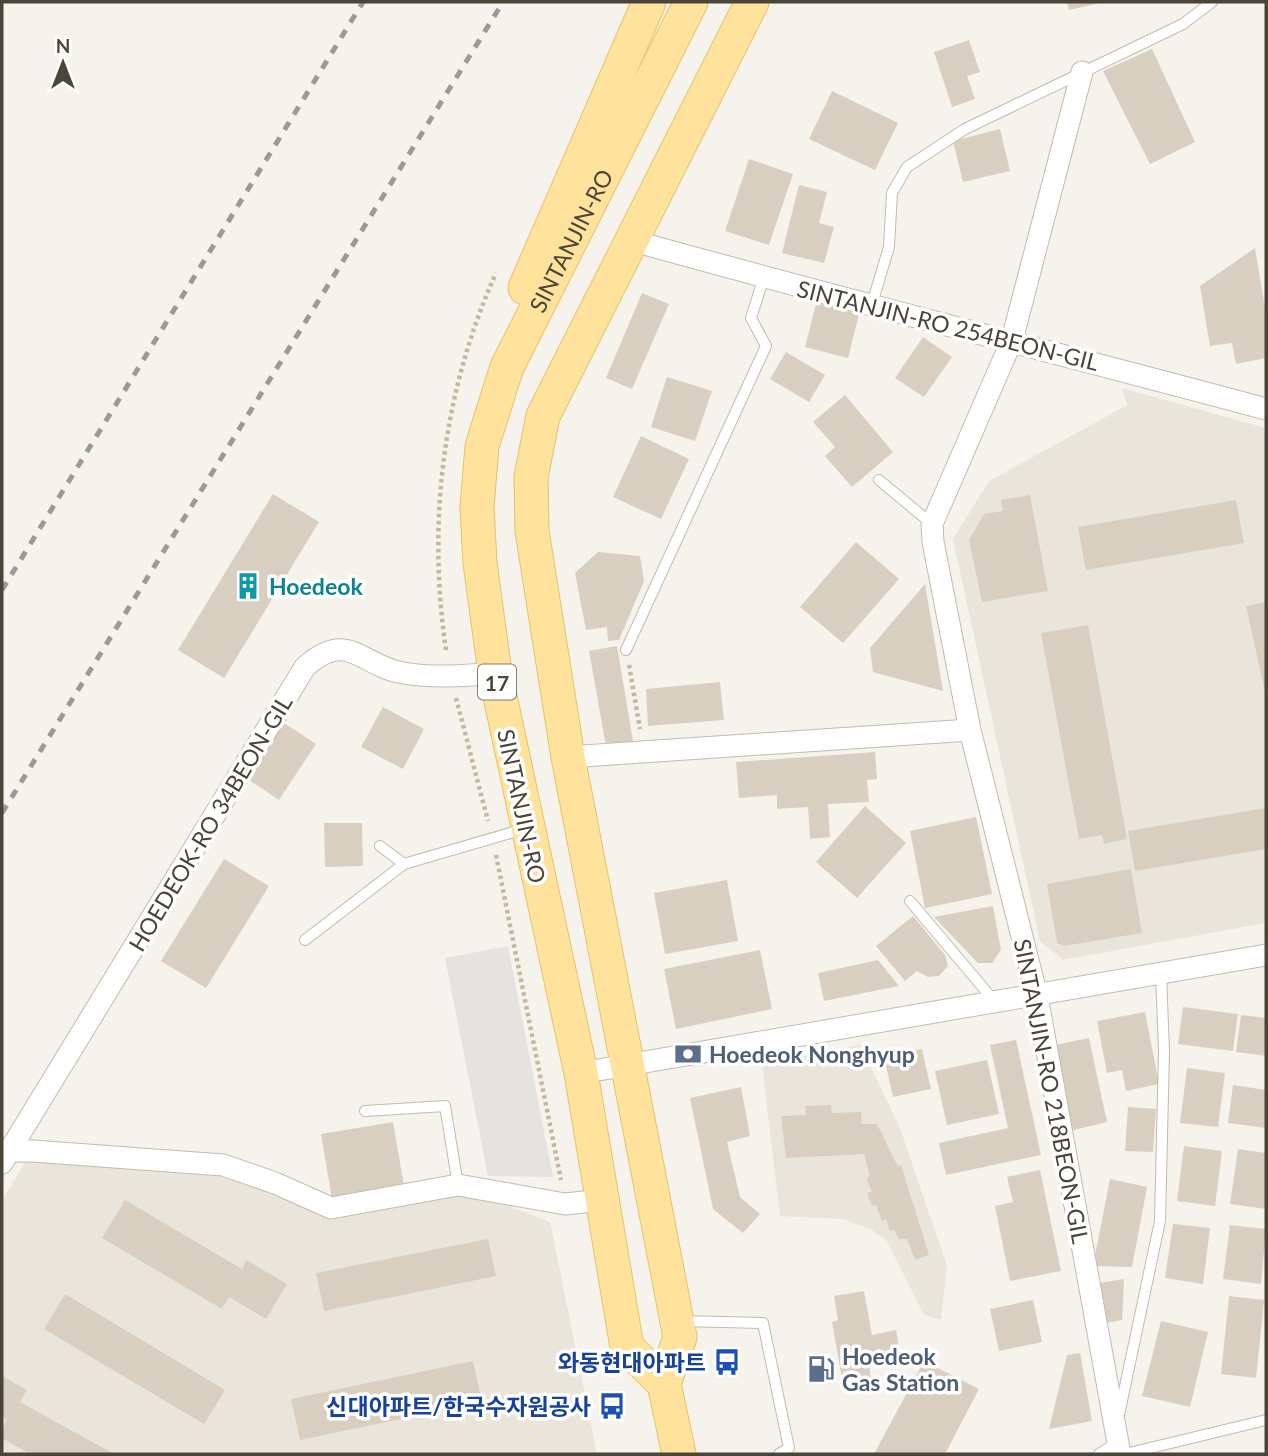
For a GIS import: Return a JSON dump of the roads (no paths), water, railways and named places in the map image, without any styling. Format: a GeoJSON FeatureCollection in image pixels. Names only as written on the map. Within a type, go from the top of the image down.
{"type":"FeatureCollection","features":[{"type":"Feature","properties":{"kind":"main road"},"geometry":{"type":"LineString","coordinates":[[507,367],[528,276],[607,103],[649,2]]}},
{"type":"Feature","properties":{"kind":"main road","name":"SINTANJIN-RO"},"geometry":{"type":"LineString","coordinates":[[664,1384],[628,1347],[581,1073],[495,673],[480,563],[477,508],[482,446],[507,367],[691,2]]}},
{"type":"Feature","properties":{"kind":"main road"},"geometry":{"type":"LineString","coordinates":[[679,1454],[664,1384],[680,1337],[568,757],[532,531],[531,477],[543,416],[752,2]]}},
{"type":"Feature","properties":{"kind":"street"},"geometry":{"type":"LineString","coordinates":[[932,524],[1012,340],[1082,72]]}},
{"type":"Feature","properties":{"kind":"street","name":"SINTANJIN-RO 254BEON-GIL"},"geometry":{"type":"LineString","coordinates":[[630,240],[871,307],[1012,340],[1266,409]]}},
{"type":"Feature","properties":{"kind":"street","name":"SINTANJIN-RO 218BEON-GIL"},"geometry":{"type":"LineString","coordinates":[[932,524],[933,542],[970,730],[1038,996],[1120,1445]]}},
{"type":"Feature","properties":{"kind":"street","name":"HOEDEOK-RO 34BEON-GIL"},"geometry":{"type":"LineString","coordinates":[[495,673],[452,677],[400,673],[341,647],[321,653],[306,667],[4,1156],[223,1166],[275,1183],[331,1208],[458,1185],[565,1204],[603,1200]]}},
{"type":"Feature","properties":{"kind":"street"},"geometry":{"type":"LineString","coordinates":[[568,757],[970,730]]}},
{"type":"Feature","properties":{"kind":"street"},"geometry":{"type":"LineString","coordinates":[[581,1073],[1266,955]]}},
{"type":"Feature","properties":{"kind":"lane"},"geometry":{"type":"LineString","coordinates":[[871,307],[889,247],[892,193],[907,167],[965,129],[1184,24],[1212,2]]}},
{"type":"Feature","properties":{"kind":"lane"},"geometry":{"type":"LineString","coordinates":[[626,650],[766,346],[751,318],[764,278]]}},
{"type":"Feature","properties":{"kind":"lane"},"geometry":{"type":"LineString","coordinates":[[880,480],[932,524]]}},
{"type":"Feature","properties":{"kind":"lane"},"geometry":{"type":"LineString","coordinates":[[305,940],[404,864],[527,828]]}},
{"type":"Feature","properties":{"kind":"lane"},"geometry":{"type":"LineString","coordinates":[[380,846],[404,864]]}},
{"type":"Feature","properties":{"kind":"lane"},"geometry":{"type":"LineString","coordinates":[[910,901],[996,1003]]}},
{"type":"Feature","properties":{"kind":"lane"},"geometry":{"type":"LineString","coordinates":[[1120,1445],[1160,1221],[1164,1051],[1161,974]]}},
{"type":"Feature","properties":{"kind":"lane"},"geometry":{"type":"LineString","coordinates":[[365,1111],[445,1107],[458,1185]]}},
{"type":"Feature","properties":{"kind":"lane"},"geometry":{"type":"LineString","coordinates":[[677,1321],[763,1323],[789,1448],[779,1454]]}},
{"type":"Feature","properties":{"kind":"lane"},"geometry":{"type":"LineString","coordinates":[[1099,1454],[1120,1445],[1266,1420]]}},
{"type":"Feature","properties":{"kind":"railway"},"geometry":{"type":"LineString","coordinates":[[2,590],[363,2]]}},
{"type":"Feature","properties":{"kind":"railway"},"geometry":{"type":"LineString","coordinates":[[2,813],[503,2]]}},
{"type":"Feature","properties":{"kind":"place","name":"Hoedeok"},"geometry":{"type":"Point","coordinates":[248,586]}},
{"type":"Feature","properties":{"kind":"place","name":"Hoedeok Nonghyup"},"geometry":{"type":"Point","coordinates":[688,1054]}},
{"type":"Feature","properties":{"kind":"place","name":"와동현대아파트"},"geometry":{"type":"Point","coordinates":[727,1362]}},
{"type":"Feature","properties":{"kind":"place","name":"Hoedeok Gas Station"},"geometry":{"type":"Point","coordinates":[821,1369]}},
{"type":"Feature","properties":{"kind":"place","name":"신대아파트/한국수자원공사"},"geometry":{"type":"Point","coordinates":[612,1406]}}]}
